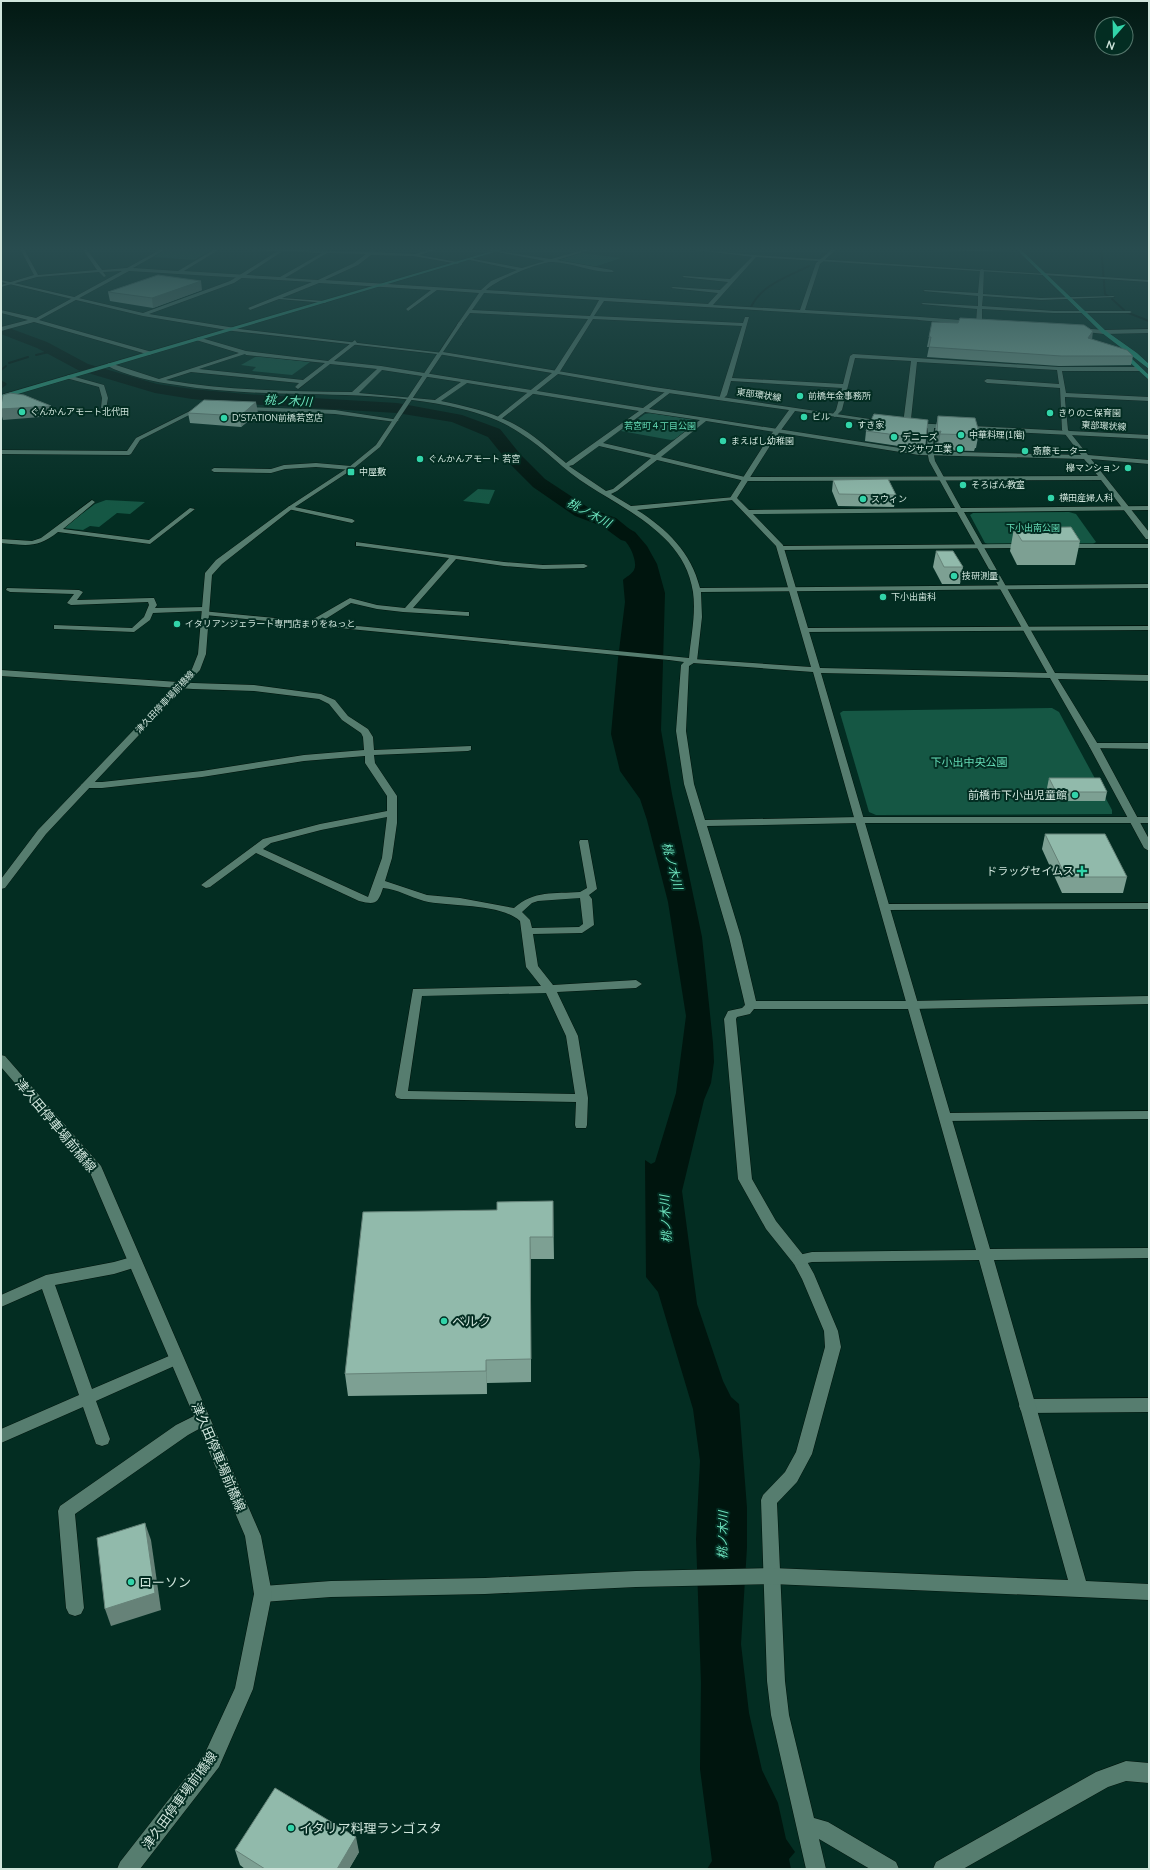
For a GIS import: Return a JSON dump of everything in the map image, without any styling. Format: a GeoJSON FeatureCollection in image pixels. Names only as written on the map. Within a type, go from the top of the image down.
{"type":"FeatureCollection","features":[{"type":"Feature","properties":{"kind":"highway"},"geometry":{"type":"LineString","coordinates":[[1107,334],[1149,378]]}},
{"type":"Feature","properties":{"kind":"highway"},"geometry":{"type":"LineString","coordinates":[[1108,334],[1135,354],[1149,367]]}},
{"type":"Feature","properties":{"kind":"main road"},"geometry":{"type":"LineString","coordinates":[[1,397],[215,334]]}},
{"type":"Feature","properties":{"kind":"street"},"geometry":{"type":"LineString","coordinates":[[84,334],[150,353]]}},
{"type":"Feature","properties":{"kind":"street"},"geometry":{"type":"LineString","coordinates":[[282,334],[440,353]]}},
{"type":"Feature","properties":{"kind":"street"},"geometry":{"type":"LineString","coordinates":[[409,401],[452,334]]}},
{"type":"Feature","properties":{"kind":"street"},"geometry":{"type":"LineString","coordinates":[[498,419],[556,373],[580,334]]}},
{"type":"Feature","properties":{"kind":"street"},"geometry":{"type":"LineString","coordinates":[[721,398],[724,395],[743,334]]}},
{"type":"Feature","properties":{"kind":"street"},"geometry":{"type":"LineString","coordinates":[[198,339],[243,352],[381,368],[704,420],[930,454],[1085,457],[1149,462]]}},
{"type":"Feature","properties":{"kind":"street"},"geometry":{"type":"LineString","coordinates":[[292,393],[328,362],[355,342]]}},
{"type":"Feature","properties":{"kind":"street"},"geometry":{"type":"LineString","coordinates":[[160,380],[243,352]]}},
{"type":"Feature","properties":{"kind":"street","name":"東部環状線"},"geometry":{"type":"LineString","coordinates":[[440,353],[669,391],[890,422]]}},
{"type":"Feature","properties":{"kind":"street"},"geometry":{"type":"LineString","coordinates":[[835,415],[839,410],[853,356],[1059,369],[1139,369]]}},
{"type":"Feature","properties":{"kind":"street"},"geometry":{"type":"LineString","coordinates":[[906,424],[908,419],[914,360]]}},
{"type":"Feature","properties":{"kind":"street"},"geometry":{"type":"LineString","coordinates":[[107,366],[160,380],[216,389],[292,393],[354,394],[409,401],[436,402],[498,419],[520,430],[563,466],[632,508],[665,534],[679,549],[684,556],[697,590],[698,610],[693,661]]}},
{"type":"Feature","properties":{"kind":"street"},"geometry":{"type":"LineString","coordinates":[[354,394],[381,368]]}},
{"type":"Feature","properties":{"kind":"street"},"geometry":{"type":"LineString","coordinates":[[1059,369],[1062,386],[1065,430],[1149,537]]}},
{"type":"Feature","properties":{"kind":"street"},"geometry":{"type":"LineString","coordinates":[[190,370],[304,382]]}},
{"type":"Feature","properties":{"kind":"street"},"geometry":{"type":"LineString","coordinates":[[68,377],[102,386],[104,408]]}},
{"type":"Feature","properties":{"kind":"street"},"geometry":{"type":"LineString","coordinates":[[729,379],[845,386]]}},
{"type":"Feature","properties":{"kind":"street"},"geometry":{"type":"LineString","coordinates":[[988,381],[1062,386]]}},
{"type":"Feature","properties":{"kind":"street"},"geometry":{"type":"LineString","coordinates":[[436,402],[465,382]]}},
{"type":"Feature","properties":{"kind":"street"},"geometry":{"type":"LineString","coordinates":[[563,466],[571,464],[669,391]]}},
{"type":"Feature","properties":{"kind":"street"},"geometry":{"type":"LineString","coordinates":[[1062,395],[1149,399]]}},
{"type":"Feature","properties":{"kind":"street","name":"津久田停車場前橋線"},"geometry":{"type":"LineString","coordinates":[[3,880],[42,832],[196,670],[202,654],[208,575],[219,562],[290,508],[351,468],[378,446],[409,401]]}},
{"type":"Feature","properties":{"kind":"street"},"geometry":{"type":"LineString","coordinates":[[1,452],[128,454],[138,439],[206,406]]}},
{"type":"Feature","properties":{"kind":"street"},"geometry":{"type":"LineString","coordinates":[[238,408],[335,412],[397,418]]}},
{"type":"Feature","properties":{"kind":"street"},"geometry":{"type":"LineString","coordinates":[[733,498],[776,431],[793,409]]}},
{"type":"Feature","properties":{"kind":"street"},"geometry":{"type":"LineString","coordinates":[[606,493],[615,490],[704,420]]}},
{"type":"Feature","properties":{"kind":"street","name":"東部環状線"},"geometry":{"type":"LineString","coordinates":[[898,423],[1149,437]]}},
{"type":"Feature","properties":{"kind":"street"},"geometry":{"type":"LineString","coordinates":[[931,426],[930,454],[1025,629],[1094,746],[1149,848]]}},
{"type":"Feature","properties":{"kind":"street"},"geometry":{"type":"LineString","coordinates":[[599,444],[746,479],[1102,478]]}},
{"type":"Feature","properties":{"kind":"street"},"geometry":{"type":"LineString","coordinates":[[214,470],[272,472],[284,467],[316,465],[351,468]]}},
{"type":"Feature","properties":{"kind":"street"},"geometry":{"type":"LineString","coordinates":[[632,508],[733,498],[781,548],[946,1117],[1079,1588]]}},
{"type":"Feature","properties":{"kind":"street"},"geometry":{"type":"LineString","coordinates":[[1,541],[32,543],[44,540],[92,502]]}},
{"type":"Feature","properties":{"kind":"street"},"geometry":{"type":"LineString","coordinates":[[290,508],[352,522]]}},
{"type":"Feature","properties":{"kind":"street"},"geometry":{"type":"LineString","coordinates":[[748,512],[1149,508]]}},
{"type":"Feature","properties":{"kind":"street"},"geometry":{"type":"LineString","coordinates":[[58,530],[150,542],[192,509]]}},
{"type":"Feature","properties":{"kind":"street"},"geometry":{"type":"LineString","coordinates":[[359,544],[538,567],[584,566]]}},
{"type":"Feature","properties":{"kind":"street"},"geometry":{"type":"LineString","coordinates":[[781,548],[1034,546]]}},
{"type":"Feature","properties":{"kind":"street"},"geometry":{"type":"LineString","coordinates":[[1056,546],[1149,546]]}},
{"type":"Feature","properties":{"kind":"street"},"geometry":{"type":"LineString","coordinates":[[407,610],[454,557]]}},
{"type":"Feature","properties":{"kind":"street"},"geometry":{"type":"LineString","coordinates":[[697,590],[1002,586],[1149,586]]}},
{"type":"Feature","properties":{"kind":"street"},"geometry":{"type":"LineString","coordinates":[[10,590],[79,592],[71,603],[151,600],[153,605],[147,618],[134,630],[58,627]]}},
{"type":"Feature","properties":{"kind":"street"},"geometry":{"type":"LineString","coordinates":[[313,623],[350,600],[377,607],[466,614]]}},
{"type":"Feature","properties":{"kind":"street"},"geometry":{"type":"LineString","coordinates":[[150,611],[205,611],[614,654],[816,670],[1149,678]]}},
{"type":"Feature","properties":{"kind":"street"},"geometry":{"type":"LineString","coordinates":[[806,630],[1149,628]]}},
{"type":"Feature","properties":{"kind":"street"},"geometry":{"type":"LineString","coordinates":[[693,661],[685,665],[681,731],[689,784],[735,937],[751,1005],[746,1011],[732,1014],[730,1019],[745,1179],[771,1225],[799,1260],[823,1309],[831,1331],[833,1348],[804,1454],[791,1477],[769,1500],[766,1576],[780,1715],[816,1869]]}},
{"type":"Feature","properties":{"kind":"street"},"geometry":{"type":"LineString","coordinates":[[1,673],[183,685],[254,688],[324,698],[335,705],[345,718],[365,731],[368,737],[368,753],[370,762],[375,773],[389,789],[392,796],[392,813],[387,858],[379,884],[371,901],[363,899],[255,849]]}},
{"type":"Feature","properties":{"kind":"street"},"geometry":{"type":"LineString","coordinates":[[1094,746],[1149,746]]}},
{"type":"Feature","properties":{"kind":"street"},"geometry":{"type":"LineString","coordinates":[[86,785],[102,785],[202,774],[304,758],[468,748]]}},
{"type":"Feature","properties":{"kind":"street"},"geometry":{"type":"LineString","coordinates":[[206,885],[267,841],[305,831],[392,813]]}},
{"type":"Feature","properties":{"kind":"street"},"geometry":{"type":"LineString","coordinates":[[701,823],[859,820],[1149,820]]}},
{"type":"Feature","properties":{"kind":"street"},"geometry":{"type":"LineString","coordinates":[[516,912],[528,901],[536,898],[583,895],[592,889],[584,842]]}},
{"type":"Feature","properties":{"kind":"street"},"geometry":{"type":"LineString","coordinates":[[379,884],[389,885],[426,898],[460,901],[516,912],[525,920],[532,967],[550,989],[572,1036],[582,1098],[581,1125]]}},
{"type":"Feature","properties":{"kind":"street"},"geometry":{"type":"LineString","coordinates":[[526,931],[582,930],[589,925],[587,899],[583,895]]}},
{"type":"Feature","properties":{"kind":"street"},"geometry":{"type":"LineString","coordinates":[[885,908],[1149,906]]}},
{"type":"Feature","properties":{"kind":"street"},"geometry":{"type":"LineString","coordinates":[[582,1098],[401,1095],[417,992],[550,989],[563,987],[636,984]]}},
{"type":"Feature","properties":{"kind":"street"},"geometry":{"type":"LineString","coordinates":[[751,1005],[1149,1000]]}},
{"type":"Feature","properties":{"kind":"street","name":"津久田停車場前橋線"},"geometry":{"type":"LineString","coordinates":[[1,1059],[94,1166],[253,1536],[263,1594],[244,1689],[212,1760],[127,1869]]}},
{"type":"Feature","properties":{"kind":"street"},"geometry":{"type":"LineString","coordinates":[[946,1117],[1149,1116]]}},
{"type":"Feature","properties":{"kind":"street"},"geometry":{"type":"LineString","coordinates":[[799,1260],[812,1257],[1149,1253]]}},
{"type":"Feature","properties":{"kind":"street"},"geometry":{"type":"LineString","coordinates":[[1,1301],[46,1281],[114,1268],[135,1262]]}},
{"type":"Feature","properties":{"kind":"street"},"geometry":{"type":"LineString","coordinates":[[46,1281],[102,1440]]}},
{"type":"Feature","properties":{"kind":"street"},"geometry":{"type":"LineString","coordinates":[[1,1436],[176,1359]]}},
{"type":"Feature","properties":{"kind":"street"},"geometry":{"type":"LineString","coordinates":[[1027,1406],[1149,1405]]}},
{"type":"Feature","properties":{"kind":"street"},"geometry":{"type":"LineString","coordinates":[[75,1608],[66,1511],[182,1430],[202,1419]]}},
{"type":"Feature","properties":{"kind":"street"},"geometry":{"type":"LineString","coordinates":[[263,1594],[331,1589],[485,1586],[636,1579],[766,1576],[1149,1592]]}},
{"type":"Feature","properties":{"kind":"street"},"geometry":{"type":"LineString","coordinates":[[943,1869],[1103,1779],[1126,1771],[1149,1773]]}},
{"type":"Feature","properties":{"kind":"street"},"geometry":{"type":"LineString","coordinates":[[806,1830],[815,1828],[821,1829],[889,1869]]}},
{"type":"Feature","properties":{"kind":"green space"},"geometry":{"type":"Polygon","coordinates":[[[257,356],[310,362],[292,375],[252,371],[256,367],[241,365],[257,356]]]}},
{"type":"Feature","properties":{"kind":"green space","name":"若宮町４丁目公園"},"geometry":{"type":"Polygon","coordinates":[[[651,413],[696,420],[698,422],[676,439],[671,440],[621,431],[645,414],[651,413]]]}},
{"type":"Feature","properties":{"kind":"green space"},"geometry":{"type":"Polygon","coordinates":[[[478,489],[495,490],[489,504],[463,501],[478,489]]]}},
{"type":"Feature","properties":{"kind":"green space"},"geometry":{"type":"Polygon","coordinates":[[[106,500],[145,502],[130,514],[117,513],[99,527],[90,526],[83,530],[63,528],[95,504],[106,500]]]}},
{"type":"Feature","properties":{"kind":"green space","name":"下小出南公園"},"geometry":{"type":"Polygon","coordinates":[[[1069,512],[1076,514],[1096,542],[1093,544],[990,545],[985,543],[970,515],[973,513],[1069,512]]]}},
{"type":"Feature","properties":{"kind":"green space","name":"下小出中央公園"},"geometry":{"type":"Polygon","coordinates":[[[1052,708],[1059,712],[1112,810],[1112,814],[876,815],[869,812],[840,713],[843,711],[1052,708]]]}},
{"type":"Feature","properties":{"kind":"water"},"geometry":{"type":"Polygon","coordinates":[[[577,512],[614,521],[635,532],[647,546],[657,564],[665,593],[661,730],[672,794],[702,937],[714,1062],[711,1083],[704,1100],[682,1191],[697,1304],[723,1381],[731,1397],[739,1404],[747,1508],[747,1547],[741,1644],[749,1713],[762,1770],[778,1803],[786,1839],[795,1852],[789,1859],[791,1869],[707,1869],[712,1861],[700,1769],[701,1683],[696,1539],[700,1461],[693,1409],[658,1292],[646,1277],[645,1160],[651,1164],[655,1162],[676,1093],[686,1016],[668,902],[647,820],[640,799],[620,771],[611,734],[625,602],[623,580],[634,570],[635,561],[631,549],[626,541],[619,535],[603,524],[577,512]]]}},
{"type":"Feature","properties":{"kind":"building"},"geometry":{"type":"Polygon","coordinates":[[[930,334],[1091,334],[1088,338],[1127,350],[1133,356],[1061,356],[929,347],[931,337],[929,337],[930,334]]]}},
{"type":"Feature","properties":{"kind":"building"},"geometry":{"type":"Polygon","coordinates":[[[10,393],[24,395],[51,406],[1,409],[3,395],[10,393]]]}},
{"type":"Feature","properties":{"kind":"building"},"geometry":{"type":"Polygon","coordinates":[[[204,400],[256,402],[240,416],[188,413],[204,400]]]}},
{"type":"Feature","properties":{"kind":"building"},"geometry":{"type":"Polygon","coordinates":[[[874,414],[928,420],[926,439],[866,431],[874,414]]]}},
{"type":"Feature","properties":{"kind":"building"},"geometry":{"type":"Polygon","coordinates":[[[938,416],[975,418],[979,432],[976,432],[977,435],[940,434],[941,431],[937,432],[938,416]]]}},
{"type":"Feature","properties":{"kind":"building"},"geometry":{"type":"Polygon","coordinates":[[[888,479],[896,495],[839,494],[833,480],[888,479]]]}},
{"type":"Feature","properties":{"kind":"building"},"geometry":{"type":"Polygon","coordinates":[[[1071,527],[1080,541],[1022,541],[1014,528],[1071,527]]]}},
{"type":"Feature","properties":{"kind":"building"},"geometry":{"type":"Polygon","coordinates":[[[936,551],[953,551],[963,567],[944,567],[936,551]]]}},
{"type":"Feature","properties":{"kind":"building"},"geometry":{"type":"Polygon","coordinates":[[[1049,778],[1100,778],[1107,792],[1056,792],[1049,778]]]}},
{"type":"Feature","properties":{"kind":"building"},"geometry":{"type":"Polygon","coordinates":[[[1045,834],[1105,834],[1127,877],[1066,877],[1045,834]]]}},
{"type":"Feature","properties":{"kind":"building","name":"ベルク"},"geometry":{"type":"Polygon","coordinates":[[[553,1201],[553,1237],[530,1237],[531,1359],[486,1360],[486,1371],[345,1374],[363,1212],[497,1210],[497,1202],[553,1201]]]}},
{"type":"Feature","properties":{"kind":"building","name":"ローソン"},"geometry":{"type":"Polygon","coordinates":[[[145,1523],[155,1593],[105,1609],[97,1538],[145,1523]]]}},
{"type":"Feature","properties":{"kind":"building","name":"イタリア料理ランゴスタ"},"geometry":{"type":"Polygon","coordinates":[[[275,1788],[356,1837],[337,1869],[265,1869],[235,1850],[275,1788]]]}},
{"type":"Feature","properties":{"kind":"waterway","name":"桃ノ木川"},"geometry":{"type":"LineString","coordinates":[[14,334],[42,345],[83,367],[155,388],[192,394],[245,399],[397,408],[456,418],[494,433],[514,458],[539,483],[582,512],[609,522],[628,536]]}},
{"type":"Feature","properties":{"kind":"waterway"},"geometry":{"type":"LineString","coordinates":[[36,355],[53,351]]}},
{"type":"Feature","properties":{"kind":"waterway"},"geometry":{"type":"LineString","coordinates":[[9,363],[28,357]]}},
{"type":"Feature","properties":{"kind":"waterway"},"geometry":{"type":"LineString","coordinates":[[1,370],[6,366]]}},
{"type":"Feature","properties":{"kind":"waterway"},"geometry":{"type":"LineString","coordinates":[[1,382],[5,384],[1,387]]}},
{"type":"Feature","properties":{"kind":"place","name":"前橋年金事務所"},"geometry":{"type":"Point","coordinates":[800,396]}},
{"type":"Feature","properties":{"kind":"place","name":"ぐんかんアモート北代田"},"geometry":{"type":"Point","coordinates":[22,412]}},
{"type":"Feature","properties":{"kind":"place","name":"きりのこ保育園"},"geometry":{"type":"Point","coordinates":[1050,413]}},
{"type":"Feature","properties":{"kind":"place","name":"ビル"},"geometry":{"type":"Point","coordinates":[804,417]}},
{"type":"Feature","properties":{"kind":"place","name":"D'STATION前橋若宮店"},"geometry":{"type":"Point","coordinates":[224,418]}},
{"type":"Feature","properties":{"kind":"place","name":"すき家"},"geometry":{"type":"Point","coordinates":[849,425]}},
{"type":"Feature","properties":{"kind":"place","name":"中華料理(1階)"},"geometry":{"type":"Point","coordinates":[961,435]}},
{"type":"Feature","properties":{"kind":"place","name":"デニーズ"},"geometry":{"type":"Point","coordinates":[894,437]}},
{"type":"Feature","properties":{"kind":"place","name":"まえばし幼稚園"},"geometry":{"type":"Point","coordinates":[723,441]}},
{"type":"Feature","properties":{"kind":"place","name":"フジサワ工業"},"geometry":{"type":"Point","coordinates":[960,449]}},
{"type":"Feature","properties":{"kind":"place","name":"斎藤モーター"},"geometry":{"type":"Point","coordinates":[1025,451]}},
{"type":"Feature","properties":{"kind":"place","name":"ぐんかんアモート 若宮"},"geometry":{"type":"Point","coordinates":[420,459]}},
{"type":"Feature","properties":{"kind":"place","name":"欅マンション"},"geometry":{"type":"Point","coordinates":[1128,468]}},
{"type":"Feature","properties":{"kind":"place","name":"中屋敷"},"geometry":{"type":"Point","coordinates":[351,472]}},
{"type":"Feature","properties":{"kind":"place","name":"そろばん教室"},"geometry":{"type":"Point","coordinates":[963,485]}},
{"type":"Feature","properties":{"kind":"place","name":"横田産婦人科"},"geometry":{"type":"Point","coordinates":[1051,498]}},
{"type":"Feature","properties":{"kind":"place","name":"スウィン"},"geometry":{"type":"Point","coordinates":[863,499]}},
{"type":"Feature","properties":{"kind":"place","name":"技研測量"},"geometry":{"type":"Point","coordinates":[954,576]}},
{"type":"Feature","properties":{"kind":"place","name":"下小出歯科"},"geometry":{"type":"Point","coordinates":[883,597]}},
{"type":"Feature","properties":{"kind":"place","name":"イタリアンジェラート専門店まりをねっと"},"geometry":{"type":"Point","coordinates":[177,624]}},
{"type":"Feature","properties":{"kind":"place","name":"前橋市下小出児童館"},"geometry":{"type":"Point","coordinates":[1075,795]}},
{"type":"Feature","properties":{"kind":"place","name":"ドラッグセイムス"},"geometry":{"type":"Point","coordinates":[1082,871]}},
{"type":"Feature","properties":{"kind":"place","name":"ベルク"},"geometry":{"type":"Point","coordinates":[444,1321]}},
{"type":"Feature","properties":{"kind":"place","name":"ローソン"},"geometry":{"type":"Point","coordinates":[131,1582]}},
{"type":"Feature","properties":{"kind":"place","name":"イタリア料理ランゴスタ"},"geometry":{"type":"Point","coordinates":[291,1828]}}]}
